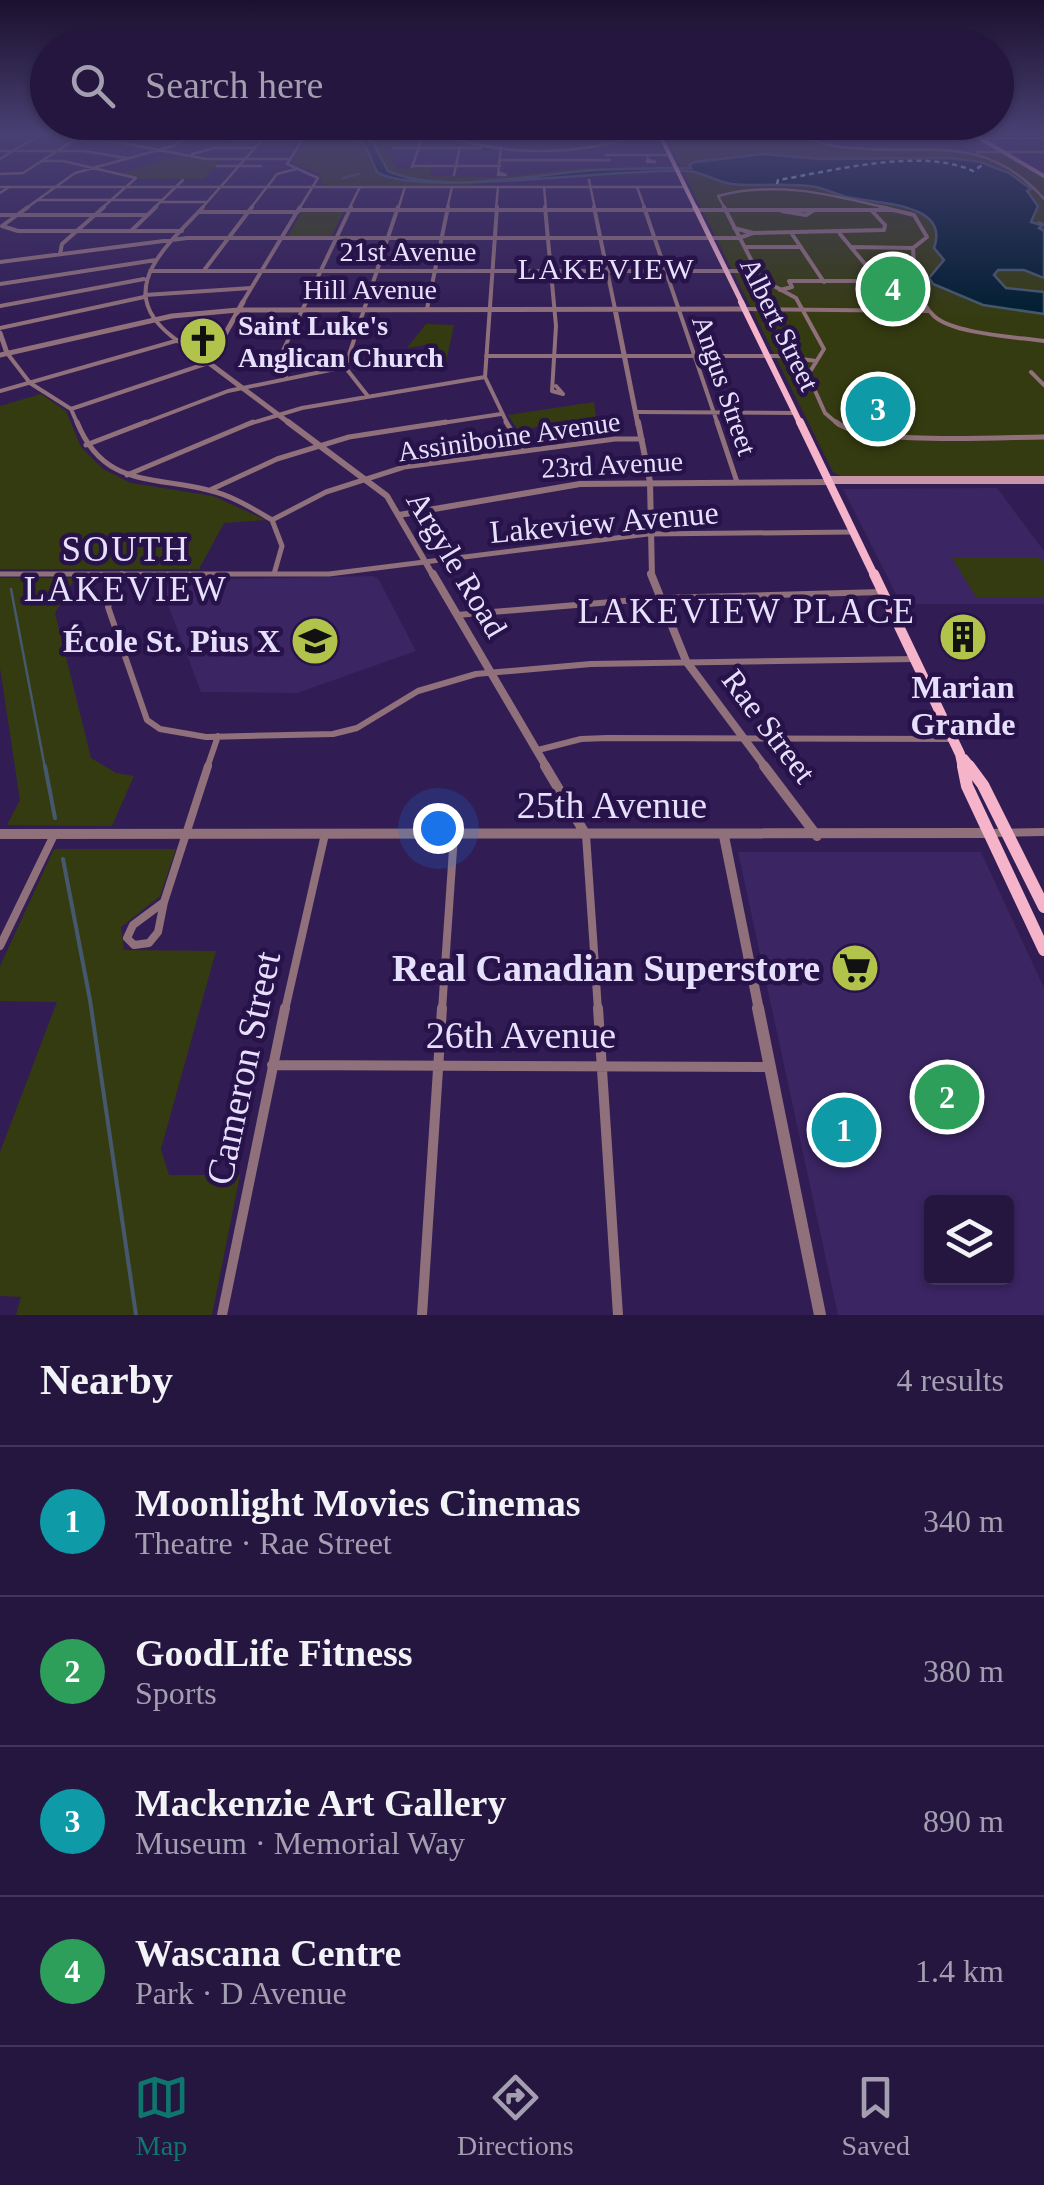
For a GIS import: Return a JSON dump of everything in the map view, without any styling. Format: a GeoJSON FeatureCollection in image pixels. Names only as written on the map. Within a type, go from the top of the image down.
{"type":"FeatureCollection","features":[{"type":"Feature","properties":{"kind":"main road","name":"Albert Street"},"geometry":{"type":"LineString","coordinates":[[688,194],[915,658],[960,754],[968,786],[988,833],[1044,950]]}},
{"type":"Feature","properties":{"kind":"main road","name":"23rd Avenue"},"geometry":{"type":"LineString","coordinates":[[829,482],[1044,482]]}},
{"type":"Feature","properties":{"kind":"main road","name":"Albert Street"},"geometry":{"type":"LineString","coordinates":[[960,754],[984,785],[1044,908]]}},
{"type":"Feature","properties":{"kind":"street"},"geometry":{"type":"LineString","coordinates":[[44,194],[2,227],[18,231],[182,231]]}},
{"type":"Feature","properties":{"kind":"street"},"geometry":{"type":"LineString","coordinates":[[60,254],[62,244],[118,194]]}},
{"type":"Feature","properties":{"kind":"street"},"geometry":{"type":"LineString","coordinates":[[131,231],[168,194]]}},
{"type":"Feature","properties":{"kind":"street"},"geometry":{"type":"LineString","coordinates":[[210,358],[196,354],[162,326],[144,296],[146,279],[158,259],[215,194]]}},
{"type":"Feature","properties":{"kind":"street"},"geometry":{"type":"LineString","coordinates":[[204,270],[261,194]]}},
{"type":"Feature","properties":{"kind":"street"},"geometry":{"type":"LineString","coordinates":[[71,408],[210,358],[309,194]]}},
{"type":"Feature","properties":{"kind":"street"},"geometry":{"type":"LineString","coordinates":[[286,377],[279,359],[356,194]]}},
{"type":"Feature","properties":{"kind":"street"},"geometry":{"type":"LineString","coordinates":[[345,367],[403,194]]}},
{"type":"Feature","properties":{"kind":"street"},"geometry":{"type":"LineString","coordinates":[[427,309],[450,194]]}},
{"type":"Feature","properties":{"kind":"street"},"geometry":{"type":"LineString","coordinates":[[497,194],[485,378],[525,451]]}},
{"type":"Feature","properties":{"kind":"street"},"geometry":{"type":"LineString","coordinates":[[545,194],[556,386]]}},
{"type":"Feature","properties":{"kind":"street","name":"Rae Street"},"geometry":{"type":"LineString","coordinates":[[592,194],[650,482],[649,568],[659,598],[686,661],[816,836]]}},
{"type":"Feature","properties":{"kind":"street","name":"Angus Street"},"geometry":{"type":"LineString","coordinates":[[639,194],[737,482]]}},
{"type":"Feature","properties":{"kind":"street"},"geometry":{"type":"LineString","coordinates":[[721,194],[718,198],[763,283],[796,298],[824,345],[809,373],[809,382],[825,414],[850,431],[892,437],[1044,437]]}},
{"type":"Feature","properties":{"kind":"street"},"geometry":{"type":"LineString","coordinates":[[834,194],[902,210],[914,215],[927,231],[925,241],[913,248],[851,247]]}},
{"type":"Feature","properties":{"kind":"street"},"geometry":{"type":"LineString","coordinates":[[36,200],[208,202]]}},
{"type":"Feature","properties":{"kind":"street"},"geometry":{"type":"LineString","coordinates":[[199,212],[781,210],[800,215],[813,214],[814,210],[902,210]]}},
{"type":"Feature","properties":{"kind":"street"},"geometry":{"type":"LineString","coordinates":[[734,228],[753,233],[884,230],[885,225],[871,210]]}},
{"type":"Feature","properties":{"kind":"street"},"geometry":{"type":"LineString","coordinates":[[0,215],[146,216]]}},
{"type":"Feature","properties":{"kind":"street"},"geometry":{"type":"LineString","coordinates":[[0,262],[174,240],[740,238],[753,233]]}},
{"type":"Feature","properties":{"kind":"street"},"geometry":{"type":"LineString","coordinates":[[791,233],[824,282]]}},
{"type":"Feature","properties":{"kind":"street"},"geometry":{"type":"LineString","coordinates":[[840,233],[902,310]]}},
{"type":"Feature","properties":{"kind":"street"},"geometry":{"type":"LineString","coordinates":[[745,247],[801,247]]}},
{"type":"Feature","properties":{"kind":"street"},"geometry":{"type":"LineString","coordinates":[[913,248],[915,281],[928,309],[939,320],[1044,342]]}},
{"type":"Feature","properties":{"kind":"street"},"geometry":{"type":"LineString","coordinates":[[23,259],[39,278]]}},
{"type":"Feature","properties":{"kind":"street"},"geometry":{"type":"LineString","coordinates":[[0,284],[158,259]]}},
{"type":"Feature","properties":{"kind":"street","name":"21st Avenue"},"geometry":{"type":"LineString","coordinates":[[150,271],[757,270]]}},
{"type":"Feature","properties":{"kind":"street"},"geometry":{"type":"LineString","coordinates":[[0,306],[146,279]]}},
{"type":"Feature","properties":{"kind":"street"},"geometry":{"type":"LineString","coordinates":[[779,291],[792,287],[789,281],[915,281]]}},
{"type":"Feature","properties":{"kind":"street"},"geometry":{"type":"LineString","coordinates":[[251,288],[144,296],[0,330],[3,354],[30,383],[71,408],[86,446],[127,475],[209,490],[272,520],[282,546],[274,574]]}},
{"type":"Feature","properties":{"kind":"street"},"geometry":{"type":"LineString","coordinates":[[744,309],[928,309]]}},
{"type":"Feature","properties":{"kind":"street","name":"Hill Avenue"},"geometry":{"type":"LineString","coordinates":[[3,354],[177,316],[238,310],[744,309]]}},
{"type":"Feature","properties":{"kind":"street"},"geometry":{"type":"LineString","coordinates":[[162,326],[177,316]]}},
{"type":"Feature","properties":{"kind":"street"},"geometry":{"type":"LineString","coordinates":[[0,391],[179,340]]}},
{"type":"Feature","properties":{"kind":"street"},"geometry":{"type":"LineString","coordinates":[[486,356],[768,356],[816,361]]}},
{"type":"Feature","properties":{"kind":"street","name":"Argyle Road"},"geometry":{"type":"LineString","coordinates":[[210,358],[387,496],[586,835]]}},
{"type":"Feature","properties":{"kind":"street"},"geometry":{"type":"LineString","coordinates":[[86,446],[244,387],[345,367]]}},
{"type":"Feature","properties":{"kind":"street"},"geometry":{"type":"LineString","coordinates":[[345,367],[367,395]]}},
{"type":"Feature","properties":{"kind":"street"},"geometry":{"type":"LineString","coordinates":[[1031,372],[1044,385]]}},
{"type":"Feature","properties":{"kind":"street"},"geometry":{"type":"LineString","coordinates":[[127,475],[241,426],[281,414],[367,395],[485,378]]}},
{"type":"Feature","properties":{"kind":"street","name":"Assiniboine Avenue"},"geometry":{"type":"LineString","coordinates":[[636,412],[795,413]]}},
{"type":"Feature","properties":{"kind":"street"},"geometry":{"type":"LineString","coordinates":[[209,490],[276,459],[322,445],[381,431],[502,414]]}},
{"type":"Feature","properties":{"kind":"street","name":"Assiniboine Avenue"},"geometry":{"type":"LineString","coordinates":[[272,520],[326,492],[404,467],[642,439]]}},
{"type":"Feature","properties":{"kind":"street","name":"23rd Avenue"},"geometry":{"type":"LineString","coordinates":[[399,516],[580,484],[829,482]]}},
{"type":"Feature","properties":{"kind":"street","name":"Lakeview Avenue"},"geometry":{"type":"LineString","coordinates":[[0,574],[352,573],[648,534],[853,532]]}},
{"type":"Feature","properties":{"kind":"street"},"geometry":{"type":"LineString","coordinates":[[122,574],[110,594],[108,607],[147,720],[152,727],[180,736],[333,734],[357,728],[418,691],[493,672],[591,664],[915,658]]}},
{"type":"Feature","properties":{"kind":"street"},"geometry":{"type":"LineString","coordinates":[[457,615],[659,598],[883,592]]}},
{"type":"Feature","properties":{"kind":"street"},"geometry":{"type":"LineString","coordinates":[[164,902],[132,924],[127,938],[134,945],[149,943],[158,932],[164,902],[218,736]]}},
{"type":"Feature","properties":{"kind":"street"},"geometry":{"type":"LineString","coordinates":[[538,750],[581,739],[953,739]]}},
{"type":"Feature","properties":{"kind":"street","name":"25th Avenue"},"geometry":{"type":"LineString","coordinates":[[0,834],[816,836],[1044,832]]}},
{"type":"Feature","properties":{"kind":"street"},"geometry":{"type":"LineString","coordinates":[[0,946],[54,834]]}},
{"type":"Feature","properties":{"kind":"street","name":"Cameron Street"},"geometry":{"type":"LineString","coordinates":[[222,1315],[324,834]]}},
{"type":"Feature","properties":{"kind":"street"},"geometry":{"type":"LineString","coordinates":[[422,1315],[454,834]]}},
{"type":"Feature","properties":{"kind":"street"},"geometry":{"type":"LineString","coordinates":[[586,835],[618,1315]]}},
{"type":"Feature","properties":{"kind":"street"},"geometry":{"type":"LineString","coordinates":[[724,836],[820,1315]]}},
{"type":"Feature","properties":{"kind":"street","name":"26th Avenue"},"geometry":{"type":"LineString","coordinates":[[272,1065],[769,1067]]}},
{"type":"Feature","properties":{"kind":"shaded area"},"geometry":{"type":"Polygon","coordinates":[[[997,488],[1044,551],[1044,604],[901,604],[843,489],[997,488]]]}},
{"type":"Feature","properties":{"kind":"shaded area"},"geometry":{"type":"Polygon","coordinates":[[[378,578],[416,651],[297,693],[201,692],[164,594],[169,583],[176,580],[378,578]]]}},
{"type":"Feature","properties":{"kind":"shaded area"},"geometry":{"type":"Polygon","coordinates":[[[738,852],[981,852],[1044,988],[1044,1315],[838,1315],[738,852]]]}},
{"type":"Feature","properties":{"kind":"green space"},"geometry":{"type":"Polygon","coordinates":[[[695,194],[1044,194],[1044,477],[843,477],[833,472],[695,194]]]}},
{"type":"Feature","properties":{"kind":"green space"},"geometry":{"type":"Polygon","coordinates":[[[302,211],[344,211],[331,237],[287,237],[302,211]]]}},
{"type":"Feature","properties":{"kind":"green space"},"geometry":{"type":"Polygon","coordinates":[[[426,324],[454,325],[446,362],[422,365],[419,356],[432,352],[426,345],[407,348],[426,324]]]}},
{"type":"Feature","properties":{"kind":"green space"},"geometry":{"type":"Polygon","coordinates":[[[41,394],[66,411],[81,447],[103,469],[131,483],[213,496],[266,520],[224,523],[199,569],[0,569],[0,406],[41,394]]]}},
{"type":"Feature","properties":{"kind":"green space"},"geometry":{"type":"Polygon","coordinates":[[[594,402],[596,418],[518,430],[508,415],[594,402]]]}},
{"type":"Feature","properties":{"kind":"green space"},"geometry":{"type":"Polygon","coordinates":[[[952,558],[1040,558],[1044,563],[1044,597],[976,597],[952,558]]]}},
{"type":"Feature","properties":{"kind":"green space"},"geometry":{"type":"Polygon","coordinates":[[[0,578],[75,578],[55,613],[91,758],[116,773],[134,776],[112,826],[7,825],[20,800],[0,668],[0,578]]]}},
{"type":"Feature","properties":{"kind":"green space"},"geometry":{"type":"Polygon","coordinates":[[[54,849],[176,849],[160,896],[121,927],[124,950],[216,951],[161,1149],[169,1175],[240,1175],[212,1315],[16,1315],[21,1297],[0,1296],[0,1152],[57,1002],[0,1001],[0,966],[54,849]]]}},
{"type":"Feature","properties":{"kind":"water"},"geometry":{"type":"Polygon","coordinates":[[[840,194],[1029,194],[1038,206],[1031,222],[1044,224],[1039,228],[1044,231],[1044,278],[1024,270],[998,270],[994,275],[1006,288],[1044,292],[1044,314],[983,305],[933,284],[929,278],[944,260],[934,248],[936,233],[932,222],[910,209],[840,194]]]}},
{"type":"Feature","properties":{"kind":"waterway"},"geometry":{"type":"LineString","coordinates":[[11,589],[45,768]]}},
{"type":"Feature","properties":{"kind":"waterway"},"geometry":{"type":"LineString","coordinates":[[45,766],[55,818]]}},
{"type":"Feature","properties":{"kind":"waterway"},"geometry":{"type":"LineString","coordinates":[[63,859],[90,1000],[136,1315]]}},
{"type":"Feature","properties":{"kind":"place","name":"Wascana Centre"},"geometry":{"type":"Point","coordinates":[893,289]}},
{"type":"Feature","properties":{"kind":"place","name":"Saint Luke's Anglican Church"},"geometry":{"type":"Point","coordinates":[203,341]}},
{"type":"Feature","properties":{"kind":"place","name":"Mackenzie Art Gallery"},"geometry":{"type":"Point","coordinates":[878,409]}},
{"type":"Feature","properties":{"kind":"place","name":"Marian Grande"},"geometry":{"type":"Point","coordinates":[963,637]}},
{"type":"Feature","properties":{"kind":"place","name":"École St. Pius X"},"geometry":{"type":"Point","coordinates":[315,641]}},
{"type":"Feature","properties":{"kind":"place","name":"Real Canadian Superstore"},"geometry":{"type":"Point","coordinates":[855,968]}},
{"type":"Feature","properties":{"kind":"place","name":"GoodLife Fitness"},"geometry":{"type":"Point","coordinates":[947,1097]}},
{"type":"Feature","properties":{"kind":"place","name":"Moonlight Movies Cinemas"},"geometry":{"type":"Point","coordinates":[844,1130]}},
{"type":"Feature","properties":{"kind":"district","name":"LAKEVIEW"},"geometry":{"type":"Point","coordinates":[607,269]}},
{"type":"Feature","properties":{"kind":"district","name":"SOUTH LAKEVIEW"},"geometry":{"type":"Point","coordinates":[126,569]}},
{"type":"Feature","properties":{"kind":"district","name":"LAKEVIEW PLACE"},"geometry":{"type":"Point","coordinates":[747,611]}}]}
